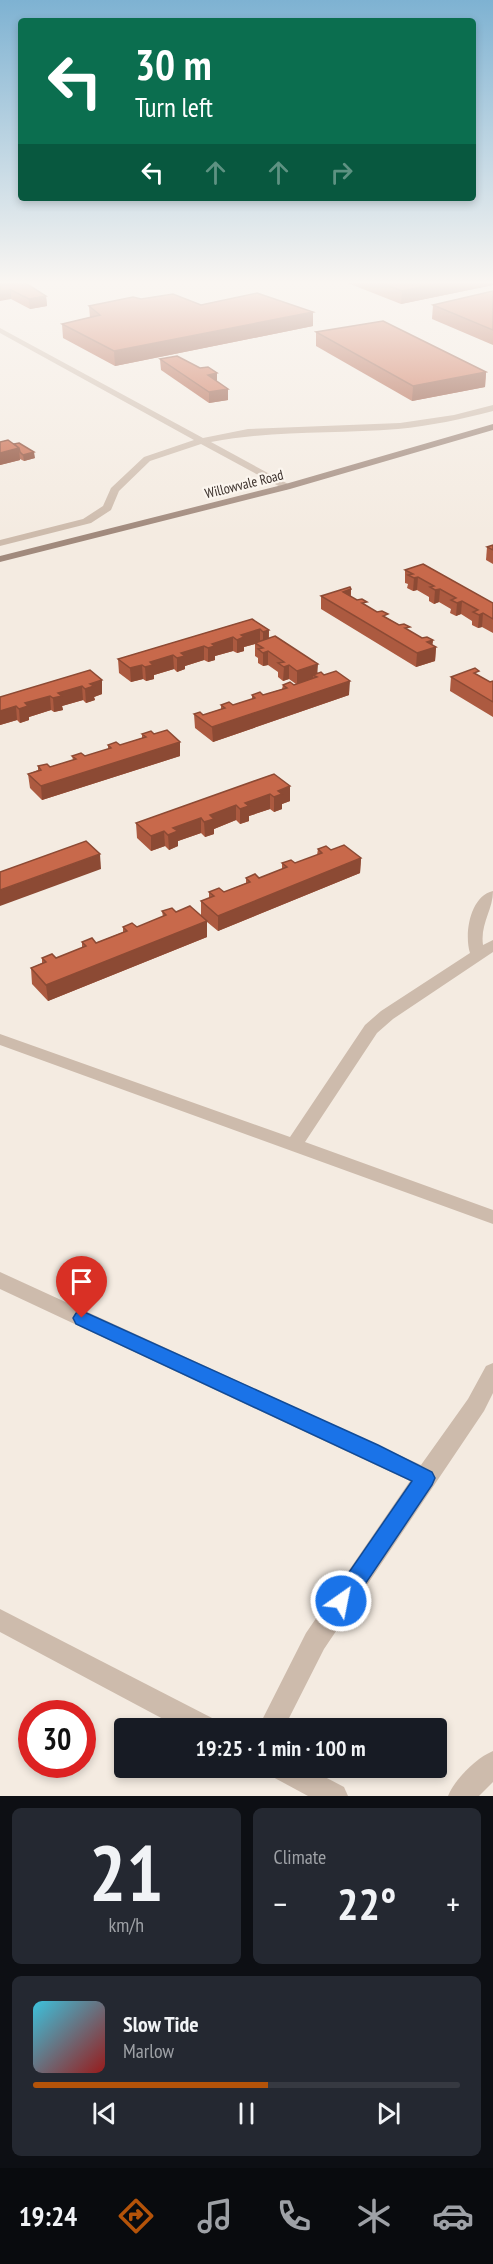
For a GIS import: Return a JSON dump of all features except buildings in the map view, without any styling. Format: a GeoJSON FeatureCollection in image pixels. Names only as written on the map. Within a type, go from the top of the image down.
{"type":"FeatureCollection","features":[{"type":"Feature","properties":{"kind":"main road","name":"Willowvale Road"},"geometry":{"type":"LineString","coordinates":[[0,559],[286,487],[493,427]]}},
{"type":"Feature","properties":{"kind":"street"},"geometry":{"type":"LineString","coordinates":[[65,366],[286,487]]}},
{"type":"Feature","properties":{"kind":"street"},"geometry":{"type":"LineString","coordinates":[[0,543],[87,520],[107,508],[114,490],[147,459],[201,441],[248,432],[409,425],[493,408]]}},
{"type":"Feature","properties":{"kind":"street"},"geometry":{"type":"LineString","coordinates":[[293,1146],[371,1029],[387,1015],[486,950],[472,931],[476,919],[493,895]]}},
{"type":"Feature","properties":{"kind":"street"},"geometry":{"type":"LineString","coordinates":[[0,1039],[493,1217]]}},
{"type":"Feature","properties":{"kind":"street"},"geometry":{"type":"LineString","coordinates":[[0,1280],[425,1478]]}},
{"type":"Feature","properties":{"kind":"street"},"geometry":{"type":"LineString","coordinates":[[276,1718],[315,1641],[476,1405],[493,1372]]}},
{"type":"Feature","properties":{"kind":"street"},"geometry":{"type":"LineString","coordinates":[[0,1620],[187,1718]]}},
{"type":"Feature","properties":{"kind":"street"},"geometry":{"type":"LineString","coordinates":[[461,1796],[493,1764]]}},
{"type":"Feature","properties":{"kind":"street"},"geometry":{"type":"LineString","coordinates":[[301,1778],[335,1796]]}},
{"type":"Feature","properties":{"kind":"route"},"geometry":{"type":"LineString","coordinates":[[82,1318],[425,1478],[341,1601]]}}]}
